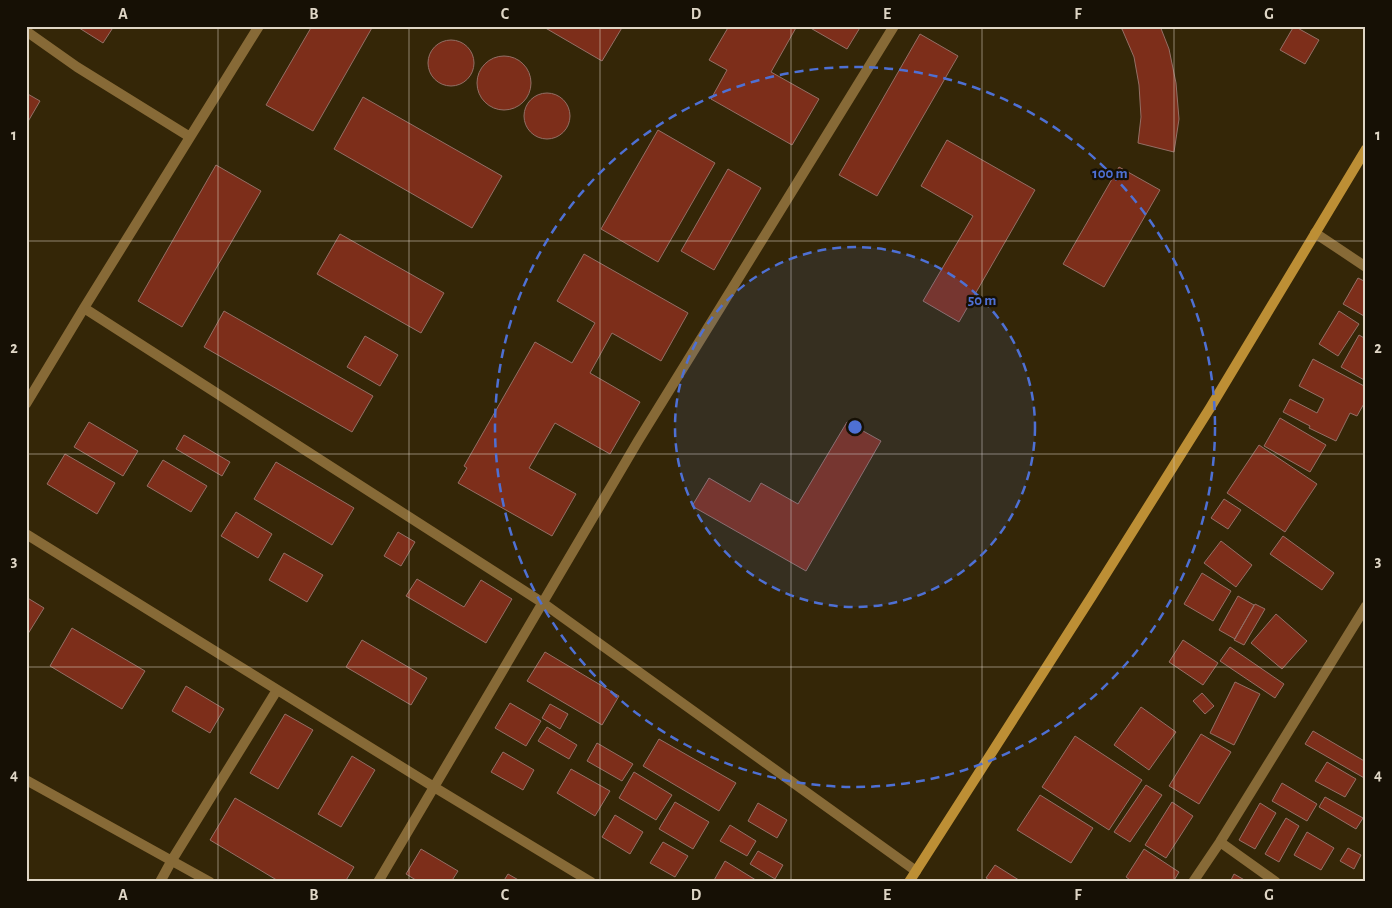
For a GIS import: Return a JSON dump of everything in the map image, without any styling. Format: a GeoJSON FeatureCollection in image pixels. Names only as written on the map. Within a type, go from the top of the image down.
{"type":"FeatureCollection","features":[{"type":"Feature","properties":{"kind":"street"},"geometry":{"type":"LineString","coordinates":[[26,404],[259,26]]}},
{"type":"Feature","properties":{"kind":"street"},"geometry":{"type":"LineString","coordinates":[[378,882],[638,441],[894,26]]}},
{"type":"Feature","properties":{"kind":"street"},"geometry":{"type":"LineString","coordinates":[[26,31],[77,67],[190,137]]}},
{"type":"Feature","properties":{"kind":"street"},"geometry":{"type":"LineString","coordinates":[[909,882],[1159,490],[1366,149]]}},
{"type":"Feature","properties":{"kind":"street"},"geometry":{"type":"LineString","coordinates":[[1315,234],[1366,267]]}},
{"type":"Feature","properties":{"kind":"street"},"geometry":{"type":"LineString","coordinates":[[84,308],[543,603],[916,871]]}},
{"type":"Feature","properties":{"kind":"street"},"geometry":{"type":"LineString","coordinates":[[26,534],[434,788],[591,882]]}},
{"type":"Feature","properties":{"kind":"street"},"geometry":{"type":"LineString","coordinates":[[1193,882],[1220,842],[1366,606]]}},
{"type":"Feature","properties":{"kind":"street"},"geometry":{"type":"LineString","coordinates":[[160,882],[277,690]]}},
{"type":"Feature","properties":{"kind":"street"},"geometry":{"type":"LineString","coordinates":[[26,780],[210,882]]}},
{"type":"Feature","properties":{"kind":"street"},"geometry":{"type":"LineString","coordinates":[[1220,842],[1276,882]]}},
{"type":"Feature","properties":{"kind":"building"},"geometry":{"type":"Polygon","coordinates":[[[76,26],[114,26],[103,43],[76,26]]]}},
{"type":"Feature","properties":{"kind":"building"},"geometry":{"type":"Polygon","coordinates":[[[312,26],[373,26],[313,131],[266,105],[312,26]]]}},
{"type":"Feature","properties":{"kind":"building"},"geometry":{"type":"Polygon","coordinates":[[[542,26],[623,26],[602,61],[542,26]]]}},
{"type":"Feature","properties":{"kind":"building"},"geometry":{"type":"Polygon","coordinates":[[[729,26],[797,26],[771,72],[819,99],[792,145],[711,99],[727,70],[709,60],[729,26]]]}},
{"type":"Feature","properties":{"kind":"building"},"geometry":{"type":"Polygon","coordinates":[[[807,26],[861,26],[847,49],[807,26]]]}},
{"type":"Feature","properties":{"kind":"building"},"geometry":{"type":"Polygon","coordinates":[[[1117,26],[1160,26],[1169,49],[1176,83],[1179,119],[1174,152],[1138,143],[1141,117],[1139,85],[1134,57],[1122,29],[1117,26]]]}},
{"type":"Feature","properties":{"kind":"building"},"geometry":{"type":"Polygon","coordinates":[[[1294,26],[1319,40],[1305,64],[1280,50],[1294,26]]]}},
{"type":"Feature","properties":{"kind":"building"},"geometry":{"type":"Polygon","coordinates":[[[920,34],[958,56],[877,196],[839,175],[920,34]]]}},
{"type":"Feature","properties":{"kind":"building"},"geometry":{"type":"Polygon","coordinates":[[[456,40],[468,46],[473,54],[473,72],[468,80],[460,85],[446,86],[434,80],[429,72],[428,58],[434,46],[442,41],[456,40]]]}},
{"type":"Feature","properties":{"kind":"building"},"geometry":{"type":"Polygon","coordinates":[[[504,56],[514,58],[523,64],[529,73],[531,83],[529,93],[523,102],[514,108],[504,110],[494,108],[485,102],[479,93],[477,83],[479,73],[485,64],[494,58],[504,56]]]}},
{"type":"Feature","properties":{"kind":"building"},"geometry":{"type":"Polygon","coordinates":[[[26,93],[40,101],[26,125],[26,93]]]}},
{"type":"Feature","properties":{"kind":"building"},"geometry":{"type":"Polygon","coordinates":[[[542,93],[552,93],[564,99],[569,107],[569,125],[564,133],[556,138],[542,139],[534,136],[527,129],[524,121],[524,111],[527,103],[534,96],[542,93]]]}},
{"type":"Feature","properties":{"kind":"building"},"geometry":{"type":"Polygon","coordinates":[[[363,97],[502,176],[472,228],[334,149],[363,97]]]}},
{"type":"Feature","properties":{"kind":"building"},"geometry":{"type":"Polygon","coordinates":[[[658,130],[715,163],[658,262],[601,229],[658,130]]]}},
{"type":"Feature","properties":{"kind":"building"},"geometry":{"type":"Polygon","coordinates":[[[947,140],[1035,190],[959,322],[923,301],[973,216],[921,186],[947,140]]]}},
{"type":"Feature","properties":{"kind":"building"},"geometry":{"type":"Polygon","coordinates":[[[216,165],[261,191],[182,327],[138,301],[216,165]]]}},
{"type":"Feature","properties":{"kind":"building"},"geometry":{"type":"Polygon","coordinates":[[[1119,167],[1160,190],[1104,287],[1063,264],[1119,167]]]}},
{"type":"Feature","properties":{"kind":"building"},"geometry":{"type":"Polygon","coordinates":[[[728,169],[761,188],[714,270],[681,251],[728,169]]]}},
{"type":"Feature","properties":{"kind":"building"},"geometry":{"type":"Polygon","coordinates":[[[340,234],[444,293],[421,333],[317,274],[340,234]]]}},
{"type":"Feature","properties":{"kind":"building"},"geometry":{"type":"Polygon","coordinates":[[[584,254],[688,313],[661,361],[612,333],[590,373],[640,402],[610,454],[555,423],[529,468],[576,494],[552,536],[458,483],[467,468],[464,466],[535,342],[572,363],[595,323],[557,301],[584,254]]]}},
{"type":"Feature","properties":{"kind":"building"},"geometry":{"type":"Polygon","coordinates":[[[1358,278],[1366,282],[1366,313],[1364,316],[1343,304],[1358,278]]]}},
{"type":"Feature","properties":{"kind":"building"},"geometry":{"type":"Polygon","coordinates":[[[224,311],[373,396],[352,432],[204,347],[224,311]]]}},
{"type":"Feature","properties":{"kind":"building"},"geometry":{"type":"Polygon","coordinates":[[[1339,311],[1359,324],[1338,356],[1319,344],[1339,311]]]}},
{"type":"Feature","properties":{"kind":"building"},"geometry":{"type":"Polygon","coordinates":[[[1359,335],[1366,339],[1366,381],[1341,367],[1359,335]]]}},
{"type":"Feature","properties":{"kind":"building"},"geometry":{"type":"Polygon","coordinates":[[[365,336],[398,355],[380,386],[347,367],[365,336]]]}},
{"type":"Feature","properties":{"kind":"building"},"geometry":{"type":"Polygon","coordinates":[[[1313,359],[1366,387],[1366,400],[1357,416],[1350,413],[1336,441],[1309,428],[1310,426],[1283,412],[1290,399],[1317,413],[1324,399],[1299,386],[1313,359]]]}},
{"type":"Feature","properties":{"kind":"building"},"geometry":{"type":"Polygon","coordinates":[[[1280,418],[1326,445],[1310,472],[1264,446],[1280,418]]]}},
{"type":"Feature","properties":{"kind":"building"},"geometry":{"type":"Polygon","coordinates":[[[89,422],[138,451],[123,476],[74,447],[89,422]]]}},
{"type":"Feature","properties":{"kind":"building"},"geometry":{"type":"Polygon","coordinates":[[[847,422],[881,441],[806,571],[692,506],[709,478],[750,502],[761,483],[798,504],[847,422]]]}},
{"type":"Feature","properties":{"kind":"building"},"geometry":{"type":"Polygon","coordinates":[[[184,435],[230,462],[222,476],[176,449],[184,435]]]}},
{"type":"Feature","properties":{"kind":"building"},"geometry":{"type":"Polygon","coordinates":[[[1259,445],[1317,484],[1285,532],[1227,493],[1259,445]]]}},
{"type":"Feature","properties":{"kind":"building"},"geometry":{"type":"Polygon","coordinates":[[[65,454],[115,483],[97,514],[47,484],[65,454]]]}},
{"type":"Feature","properties":{"kind":"building"},"geometry":{"type":"Polygon","coordinates":[[[163,460],[207,486],[191,512],[147,486],[163,460]]]}},
{"type":"Feature","properties":{"kind":"building"},"geometry":{"type":"Polygon","coordinates":[[[276,462],[354,508],[332,545],[254,499],[276,462]]]}},
{"type":"Feature","properties":{"kind":"building"},"geometry":{"type":"Polygon","coordinates":[[[1224,499],[1241,510],[1228,529],[1211,518],[1224,499]]]}},
{"type":"Feature","properties":{"kind":"building"},"geometry":{"type":"Polygon","coordinates":[[[236,512],[272,534],[258,558],[221,536],[236,512]]]}},
{"type":"Feature","properties":{"kind":"building"},"geometry":{"type":"Polygon","coordinates":[[[398,532],[415,542],[401,566],[384,556],[398,532]]]}},
{"type":"Feature","properties":{"kind":"building"},"geometry":{"type":"Polygon","coordinates":[[[1283,536],[1334,573],[1322,590],[1270,554],[1283,536]]]}},
{"type":"Feature","properties":{"kind":"building"},"geometry":{"type":"Polygon","coordinates":[[[1221,541],[1252,565],[1236,587],[1204,563],[1221,541]]]}},
{"type":"Feature","properties":{"kind":"building"},"geometry":{"type":"Polygon","coordinates":[[[284,553],[323,575],[307,602],[269,580],[284,553]]]}},
{"type":"Feature","properties":{"kind":"building"},"geometry":{"type":"Polygon","coordinates":[[[1202,573],[1231,591],[1213,621],[1184,604],[1202,573]]]}},
{"type":"Feature","properties":{"kind":"building"},"geometry":{"type":"Polygon","coordinates":[[[417,579],[464,607],[481,580],[512,599],[486,643],[406,596],[417,579]]]}},
{"type":"Feature","properties":{"kind":"building"},"geometry":{"type":"Polygon","coordinates":[[[1238,596],[1254,605],[1235,639],[1219,630],[1238,596]]]}},
{"type":"Feature","properties":{"kind":"building"},"geometry":{"type":"Polygon","coordinates":[[[26,597],[44,608],[26,637],[26,597]]]}},
{"type":"Feature","properties":{"kind":"building"},"geometry":{"type":"Polygon","coordinates":[[[1255,604],[1265,609],[1244,645],[1234,640],[1255,604]]]}},
{"type":"Feature","properties":{"kind":"building"},"geometry":{"type":"Polygon","coordinates":[[[1276,614],[1307,641],[1282,669],[1251,643],[1276,614]]]}},
{"type":"Feature","properties":{"kind":"building"},"geometry":{"type":"Polygon","coordinates":[[[72,628],[145,671],[122,709],[50,666],[72,628]]]}},
{"type":"Feature","properties":{"kind":"building"},"geometry":{"type":"Polygon","coordinates":[[[362,640],[427,678],[411,705],[346,667],[362,640]]]}},
{"type":"Feature","properties":{"kind":"building"},"geometry":{"type":"Polygon","coordinates":[[[1183,640],[1218,663],[1203,685],[1169,662],[1183,640]]]}},
{"type":"Feature","properties":{"kind":"building"},"geometry":{"type":"Polygon","coordinates":[[[1230,647],[1284,684],[1275,698],[1220,661],[1230,647]]]}},
{"type":"Feature","properties":{"kind":"building"},"geometry":{"type":"Polygon","coordinates":[[[545,652],[619,696],[602,725],[527,681],[545,652]]]}},
{"type":"Feature","properties":{"kind":"building"},"geometry":{"type":"Polygon","coordinates":[[[1235,682],[1260,694],[1234,745],[1210,733],[1235,682]]]}},
{"type":"Feature","properties":{"kind":"building"},"geometry":{"type":"Polygon","coordinates":[[[186,686],[224,709],[210,733],[172,711],[186,686]]]}},
{"type":"Feature","properties":{"kind":"building"},"geometry":{"type":"Polygon","coordinates":[[[1202,693],[1214,706],[1205,714],[1193,701],[1202,693]]]}},
{"type":"Feature","properties":{"kind":"building"},"geometry":{"type":"Polygon","coordinates":[[[510,703],[541,721],[526,746],[495,728],[510,703]]]}},
{"type":"Feature","properties":{"kind":"building"},"geometry":{"type":"Polygon","coordinates":[[[550,704],[568,714],[560,729],[542,718],[550,704]]]}},
{"type":"Feature","properties":{"kind":"building"},"geometry":{"type":"Polygon","coordinates":[[[1141,707],[1176,732],[1149,770],[1114,745],[1141,707]]]}},
{"type":"Feature","properties":{"kind":"building"},"geometry":{"type":"Polygon","coordinates":[[[285,714],[313,730],[278,789],[250,773],[285,714]]]}},
{"type":"Feature","properties":{"kind":"building"},"geometry":{"type":"Polygon","coordinates":[[[547,727],[577,745],[569,759],[538,741],[547,727]]]}},
{"type":"Feature","properties":{"kind":"building"},"geometry":{"type":"Polygon","coordinates":[[[1313,731],[1366,762],[1366,779],[1305,744],[1313,731]]]}},
{"type":"Feature","properties":{"kind":"building"},"geometry":{"type":"Polygon","coordinates":[[[1201,734],[1231,752],[1199,804],[1169,786],[1201,734]]]}},
{"type":"Feature","properties":{"kind":"building"},"geometry":{"type":"Polygon","coordinates":[[[1075,736],[1142,780],[1109,830],[1042,787],[1075,736]]]}},
{"type":"Feature","properties":{"kind":"building"},"geometry":{"type":"Polygon","coordinates":[[[659,739],[736,783],[719,811],[643,766],[659,739]]]}},
{"type":"Feature","properties":{"kind":"building"},"geometry":{"type":"Polygon","coordinates":[[[597,743],[633,764],[622,781],[587,761],[597,743]]]}},
{"type":"Feature","properties":{"kind":"building"},"geometry":{"type":"Polygon","coordinates":[[[503,752],[534,770],[523,790],[491,772],[503,752]]]}},
{"type":"Feature","properties":{"kind":"building"},"geometry":{"type":"Polygon","coordinates":[[[352,756],[375,770],[341,827],[318,814],[352,756]]]}},
{"type":"Feature","properties":{"kind":"building"},"geometry":{"type":"Polygon","coordinates":[[[1327,762],[1356,779],[1345,797],[1315,781],[1327,762]]]}},
{"type":"Feature","properties":{"kind":"building"},"geometry":{"type":"Polygon","coordinates":[[[571,769],[610,791],[595,816],[557,793],[571,769]]]}},
{"type":"Feature","properties":{"kind":"building"},"geometry":{"type":"Polygon","coordinates":[[[634,772],[672,795],[656,820],[619,798],[634,772]]]}},
{"type":"Feature","properties":{"kind":"building"},"geometry":{"type":"Polygon","coordinates":[[[1282,783],[1317,804],[1307,821],[1272,801],[1282,783]]]}},
{"type":"Feature","properties":{"kind":"building"},"geometry":{"type":"Polygon","coordinates":[[[1146,785],[1162,795],[1130,842],[1114,832],[1146,785]]]}},
{"type":"Feature","properties":{"kind":"building"},"geometry":{"type":"Polygon","coordinates":[[[1040,795],[1093,828],[1071,863],[1017,830],[1040,795]]]}},
{"type":"Feature","properties":{"kind":"building"},"geometry":{"type":"Polygon","coordinates":[[[1325,797],[1363,818],[1356,829],[1319,807],[1325,797]]]}},
{"type":"Feature","properties":{"kind":"building"},"geometry":{"type":"Polygon","coordinates":[[[235,798],[354,867],[345,882],[280,882],[210,840],[235,798]]]}},
{"type":"Feature","properties":{"kind":"building"},"geometry":{"type":"Polygon","coordinates":[[[675,802],[709,822],[693,849],[659,829],[675,802]]]}},
{"type":"Feature","properties":{"kind":"building"},"geometry":{"type":"Polygon","coordinates":[[[1172,802],[1193,816],[1166,858],[1145,845],[1172,802]]]}},
{"type":"Feature","properties":{"kind":"building"},"geometry":{"type":"Polygon","coordinates":[[[758,803],[787,820],[777,838],[748,821],[758,803]]]}},
{"type":"Feature","properties":{"kind":"building"},"geometry":{"type":"Polygon","coordinates":[[[1260,803],[1276,813],[1255,849],[1239,840],[1260,803]]]}},
{"type":"Feature","properties":{"kind":"building"},"geometry":{"type":"Polygon","coordinates":[[[615,815],[643,832],[630,854],[602,837],[615,815]]]}},
{"type":"Feature","properties":{"kind":"building"},"geometry":{"type":"Polygon","coordinates":[[[1286,818],[1299,826],[1279,862],[1265,854],[1286,818]]]}},
{"type":"Feature","properties":{"kind":"building"},"geometry":{"type":"Polygon","coordinates":[[[730,825],[756,841],[747,856],[720,841],[730,825]]]}},
{"type":"Feature","properties":{"kind":"building"},"geometry":{"type":"Polygon","coordinates":[[[1307,832],[1334,848],[1321,870],[1294,855],[1307,832]]]}},
{"type":"Feature","properties":{"kind":"building"},"geometry":{"type":"Polygon","coordinates":[[[663,842],[688,856],[675,877],[650,863],[663,842]]]}},
{"type":"Feature","properties":{"kind":"building"},"geometry":{"type":"Polygon","coordinates":[[[1348,848],[1361,855],[1354,869],[1340,861],[1348,848]]]}},
{"type":"Feature","properties":{"kind":"building"},"geometry":{"type":"Polygon","coordinates":[[[421,849],[458,871],[451,882],[419,882],[406,874],[421,849]]]}},
{"type":"Feature","properties":{"kind":"building"},"geometry":{"type":"Polygon","coordinates":[[[1144,849],[1179,872],[1173,882],[1133,882],[1126,877],[1144,849]]]}},
{"type":"Feature","properties":{"kind":"building"},"geometry":{"type":"Polygon","coordinates":[[[758,851],[783,865],[775,879],[750,864],[758,851]]]}},
{"type":"Feature","properties":{"kind":"building"},"geometry":{"type":"Polygon","coordinates":[[[725,861],[759,882],[713,882],[725,861]]]}},
{"type":"Feature","properties":{"kind":"building"},"geometry":{"type":"Polygon","coordinates":[[[995,865],[1022,882],[993,882],[986,878],[995,865]]]}},
{"type":"Feature","properties":{"kind":"building"},"geometry":{"type":"Polygon","coordinates":[[[508,874],[522,882],[503,882],[508,874]]]}},
{"type":"Feature","properties":{"kind":"building"},"geometry":{"type":"Polygon","coordinates":[[[1234,874],[1248,882],[1230,882],[1234,874]]]}}]}
